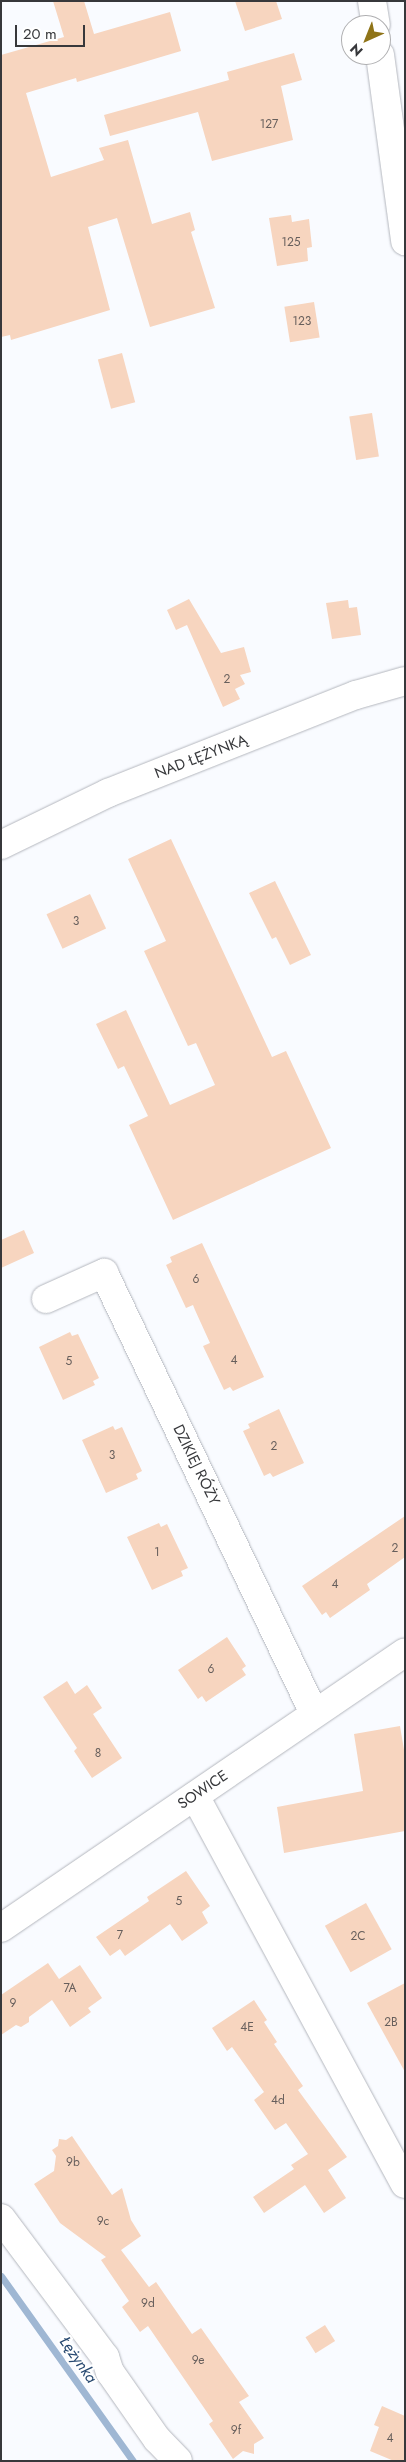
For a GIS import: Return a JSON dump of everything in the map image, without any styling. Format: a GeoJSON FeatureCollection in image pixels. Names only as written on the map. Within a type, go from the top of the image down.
{"type":"FeatureCollection","features":[{"type":"Feature","properties":{"kind":"street"},"geometry":{"type":"LineString","coordinates":[[372,1],[374,15]]}},
{"type":"Feature","properties":{"kind":"street"},"geometry":{"type":"LineString","coordinates":[[381,65],[405,242]]}},
{"type":"Feature","properties":{"kind":"street","name":"NAD ŁĘŻYNKĄ"},"geometry":{"type":"LineString","coordinates":[[1,845],[108,793],[356,695],[405,681]]}},
{"type":"Feature","properties":{"kind":"street","name":"DZIKIEJ RÓŻY"},"geometry":{"type":"LineString","coordinates":[[46,1298],[104,1273],[314,1714]]}},
{"type":"Feature","properties":{"kind":"street","name":"SOWICE"},"geometry":{"type":"LineString","coordinates":[[1,1928],[405,1652]]}},
{"type":"Feature","properties":{"kind":"street"},"geometry":{"type":"LineString","coordinates":[[194,1796],[405,2184]]}},
{"type":"Feature","properties":{"kind":"street"},"geometry":{"type":"LineString","coordinates":[[1,2218],[104,2357],[110,2372],[157,2438],[178,2461]]}},
{"type":"Feature","properties":{"kind":"building"},"geometry":{"type":"Polygon","coordinates":[[[53,1],[84,1],[94,34],[170,12],[181,51],[77,82],[76,78],[26,93],[51,177],[104,160],[99,148],[128,140],[152,224],[190,212],[195,230],[191,232],[215,308],[150,327],[117,218],[88,227],[110,310],[11,340],[10,335],[1,337],[1,55],[64,37],[53,1]]]}},
{"type":"Feature","properties":{"kind":"building"},"geometry":{"type":"Polygon","coordinates":[[[235,1],[276,1],[282,19],[245,31],[235,1]]]}},
{"type":"Feature","properties":{"kind":"building"},"geometry":{"type":"Polygon","coordinates":[[[294,53],[302,80],[281,86],[293,140],[212,161],[198,112],[110,136],[104,115],[229,80],[227,72],[294,53]]]}},
{"type":"Feature","properties":{"kind":"building"},"geometry":{"type":"Polygon","coordinates":[[[291,215],[292,222],[309,219],[312,247],[307,248],[308,261],[277,266],[269,218],[291,215]]]}},
{"type":"Feature","properties":{"kind":"building"},"geometry":{"type":"Polygon","coordinates":[[[314,302],[320,338],[290,342],[284,307],[314,302]]]}},
{"type":"Feature","properties":{"kind":"building"},"geometry":{"type":"Polygon","coordinates":[[[122,353],[135,402],[111,409],[98,359],[122,353]]]}},
{"type":"Feature","properties":{"kind":"building"},"geometry":{"type":"Polygon","coordinates":[[[372,413],[379,456],[356,460],[349,417],[372,413]]]}},
{"type":"Feature","properties":{"kind":"building"},"geometry":{"type":"Polygon","coordinates":[[[189,599],[221,653],[244,647],[251,672],[240,675],[245,684],[235,689],[240,699],[223,707],[187,625],[176,630],[167,610],[189,599]]]}},
{"type":"Feature","properties":{"kind":"building"},"geometry":{"type":"Polygon","coordinates":[[[348,600],[349,608],[357,607],[361,635],[332,639],[326,603],[348,600]]]}},
{"type":"Feature","properties":{"kind":"building"},"geometry":{"type":"Polygon","coordinates":[[[171,839],[272,1057],[286,1051],[331,1148],[173,1220],[129,1125],[148,1116],[124,1066],[118,1069],[96,1024],[126,1010],[170,1105],[215,1085],[196,1043],[188,1046],[144,951],[166,941],[128,859],[171,839]]]}},
{"type":"Feature","properties":{"kind":"building"},"geometry":{"type":"Polygon","coordinates":[[[275,881],[311,955],[290,965],[276,937],[272,939],[249,893],[275,881]]]}},
{"type":"Feature","properties":{"kind":"building"},"geometry":{"type":"Polygon","coordinates":[[[90,894],[106,928],[63,949],[46,914],[90,894]]]}},
{"type":"Feature","properties":{"kind":"building"},"geometry":{"type":"Polygon","coordinates":[[[24,1230],[34,1253],[1,1268],[1,1240],[24,1230]]]}},
{"type":"Feature","properties":{"kind":"building"},"geometry":{"type":"Polygon","coordinates":[[[202,1243],[264,1377],[233,1391],[230,1387],[224,1390],[203,1346],[210,1343],[193,1305],[186,1308],[166,1265],[172,1262],[170,1257],[202,1243]]]}},
{"type":"Feature","properties":{"kind":"building"},"geometry":{"type":"Polygon","coordinates":[[[70,1332],[72,1336],[78,1334],[99,1378],[93,1381],[95,1385],[63,1400],[39,1347],[70,1332]]]}},
{"type":"Feature","properties":{"kind":"building"},"geometry":{"type":"Polygon","coordinates":[[[279,1409],[304,1463],[273,1477],[270,1473],[264,1476],[243,1431],[250,1428],[248,1424],[279,1409]]]}},
{"type":"Feature","properties":{"kind":"building"},"geometry":{"type":"Polygon","coordinates":[[[113,1426],[115,1430],[122,1427],[142,1471],[136,1474],[138,1479],[106,1493],[82,1440],[113,1426]]]}},
{"type":"Feature","properties":{"kind":"building"},"geometry":{"type":"Polygon","coordinates":[[[405,1516],[405,1557],[367,1584],[370,1590],[330,1618],[326,1612],[322,1615],[302,1586],[405,1516]]]}},
{"type":"Feature","properties":{"kind":"building"},"geometry":{"type":"Polygon","coordinates":[[[159,1523],[161,1527],[167,1524],[188,1568],[181,1571],[183,1576],[152,1590],[127,1537],[159,1523]]]}},
{"type":"Feature","properties":{"kind":"building"},"geometry":{"type":"Polygon","coordinates":[[[227,1637],[246,1666],[242,1669],[246,1675],[206,1702],[202,1696],[198,1699],[178,1670],[227,1637]]]}},
{"type":"Feature","properties":{"kind":"building"},"geometry":{"type":"Polygon","coordinates":[[[67,1681],[75,1694],[87,1685],[102,1708],[93,1714],[122,1758],[92,1778],[74,1751],[77,1748],[43,1697],[67,1681]]]}},
{"type":"Feature","properties":{"kind":"building"},"geometry":{"type":"Polygon","coordinates":[[[400,1726],[405,1756],[405,1831],[284,1853],[277,1807],[363,1791],[354,1734],[400,1726]]]}},
{"type":"Feature","properties":{"kind":"building"},"geometry":{"type":"Polygon","coordinates":[[[186,1871],[210,1906],[202,1912],[208,1923],[182,1941],[170,1924],[125,1956],[120,1949],[110,1956],[96,1937],[149,1901],[147,1897],[186,1871]]]}},
{"type":"Feature","properties":{"kind":"building"},"geometry":{"type":"Polygon","coordinates":[[[366,1903],[392,1949],[351,1972],[325,1926],[366,1903]]]}},
{"type":"Feature","properties":{"kind":"building"},"geometry":{"type":"Polygon","coordinates":[[[48,1963],[59,1979],[80,1965],[102,1998],[88,2008],[91,2012],[70,2027],[52,2000],[29,2017],[29,2022],[21,2027],[16,2025],[1,2035],[1,1995],[48,1963]]]}},
{"type":"Feature","properties":{"kind":"building"},"geometry":{"type":"Polygon","coordinates":[[[405,1983],[405,2072],[367,2003],[405,1983]]]}},
{"type":"Feature","properties":{"kind":"building"},"geometry":{"type":"Polygon","coordinates":[[[254,2000],[267,2020],[264,2022],[277,2042],[274,2044],[303,2086],[298,2090],[347,2157],[328,2170],[346,2198],[324,2213],[305,2185],[264,2213],[253,2197],[294,2169],[291,2165],[308,2154],[286,2123],[275,2130],[254,2100],[264,2092],[232,2047],[227,2051],[212,2028],[254,2000]]]}},
{"type":"Feature","properties":{"kind":"building"},"geometry":{"type":"Polygon","coordinates":[[[72,2136],[112,2195],[122,2188],[131,2220],[141,2236],[121,2250],[149,2287],[156,2282],[192,2334],[201,2328],[249,2396],[239,2402],[264,2438],[254,2444],[254,2454],[243,2451],[233,2459],[209,2424],[213,2421],[148,2326],[140,2332],[122,2307],[129,2301],[101,2260],[106,2257],[60,2223],[34,2184],[54,2171],[56,2156],[52,2150],[58,2146],[59,2139],[66,2140],[72,2136]]]}},
{"type":"Feature","properties":{"kind":"building"},"geometry":{"type":"Polygon","coordinates":[[[325,2325],[335,2341],[316,2353],[305,2337],[325,2325]]]}},
{"type":"Feature","properties":{"kind":"building"},"geometry":{"type":"Polygon","coordinates":[[[382,2406],[405,2416],[405,2461],[394,2461],[370,2451],[379,2427],[374,2425],[382,2406]]]}},
{"type":"Feature","properties":{"kind":"waterway","name":"Łężynka"},"geometry":{"type":"LineString","coordinates":[[1,2276],[133,2461]]}}]}
